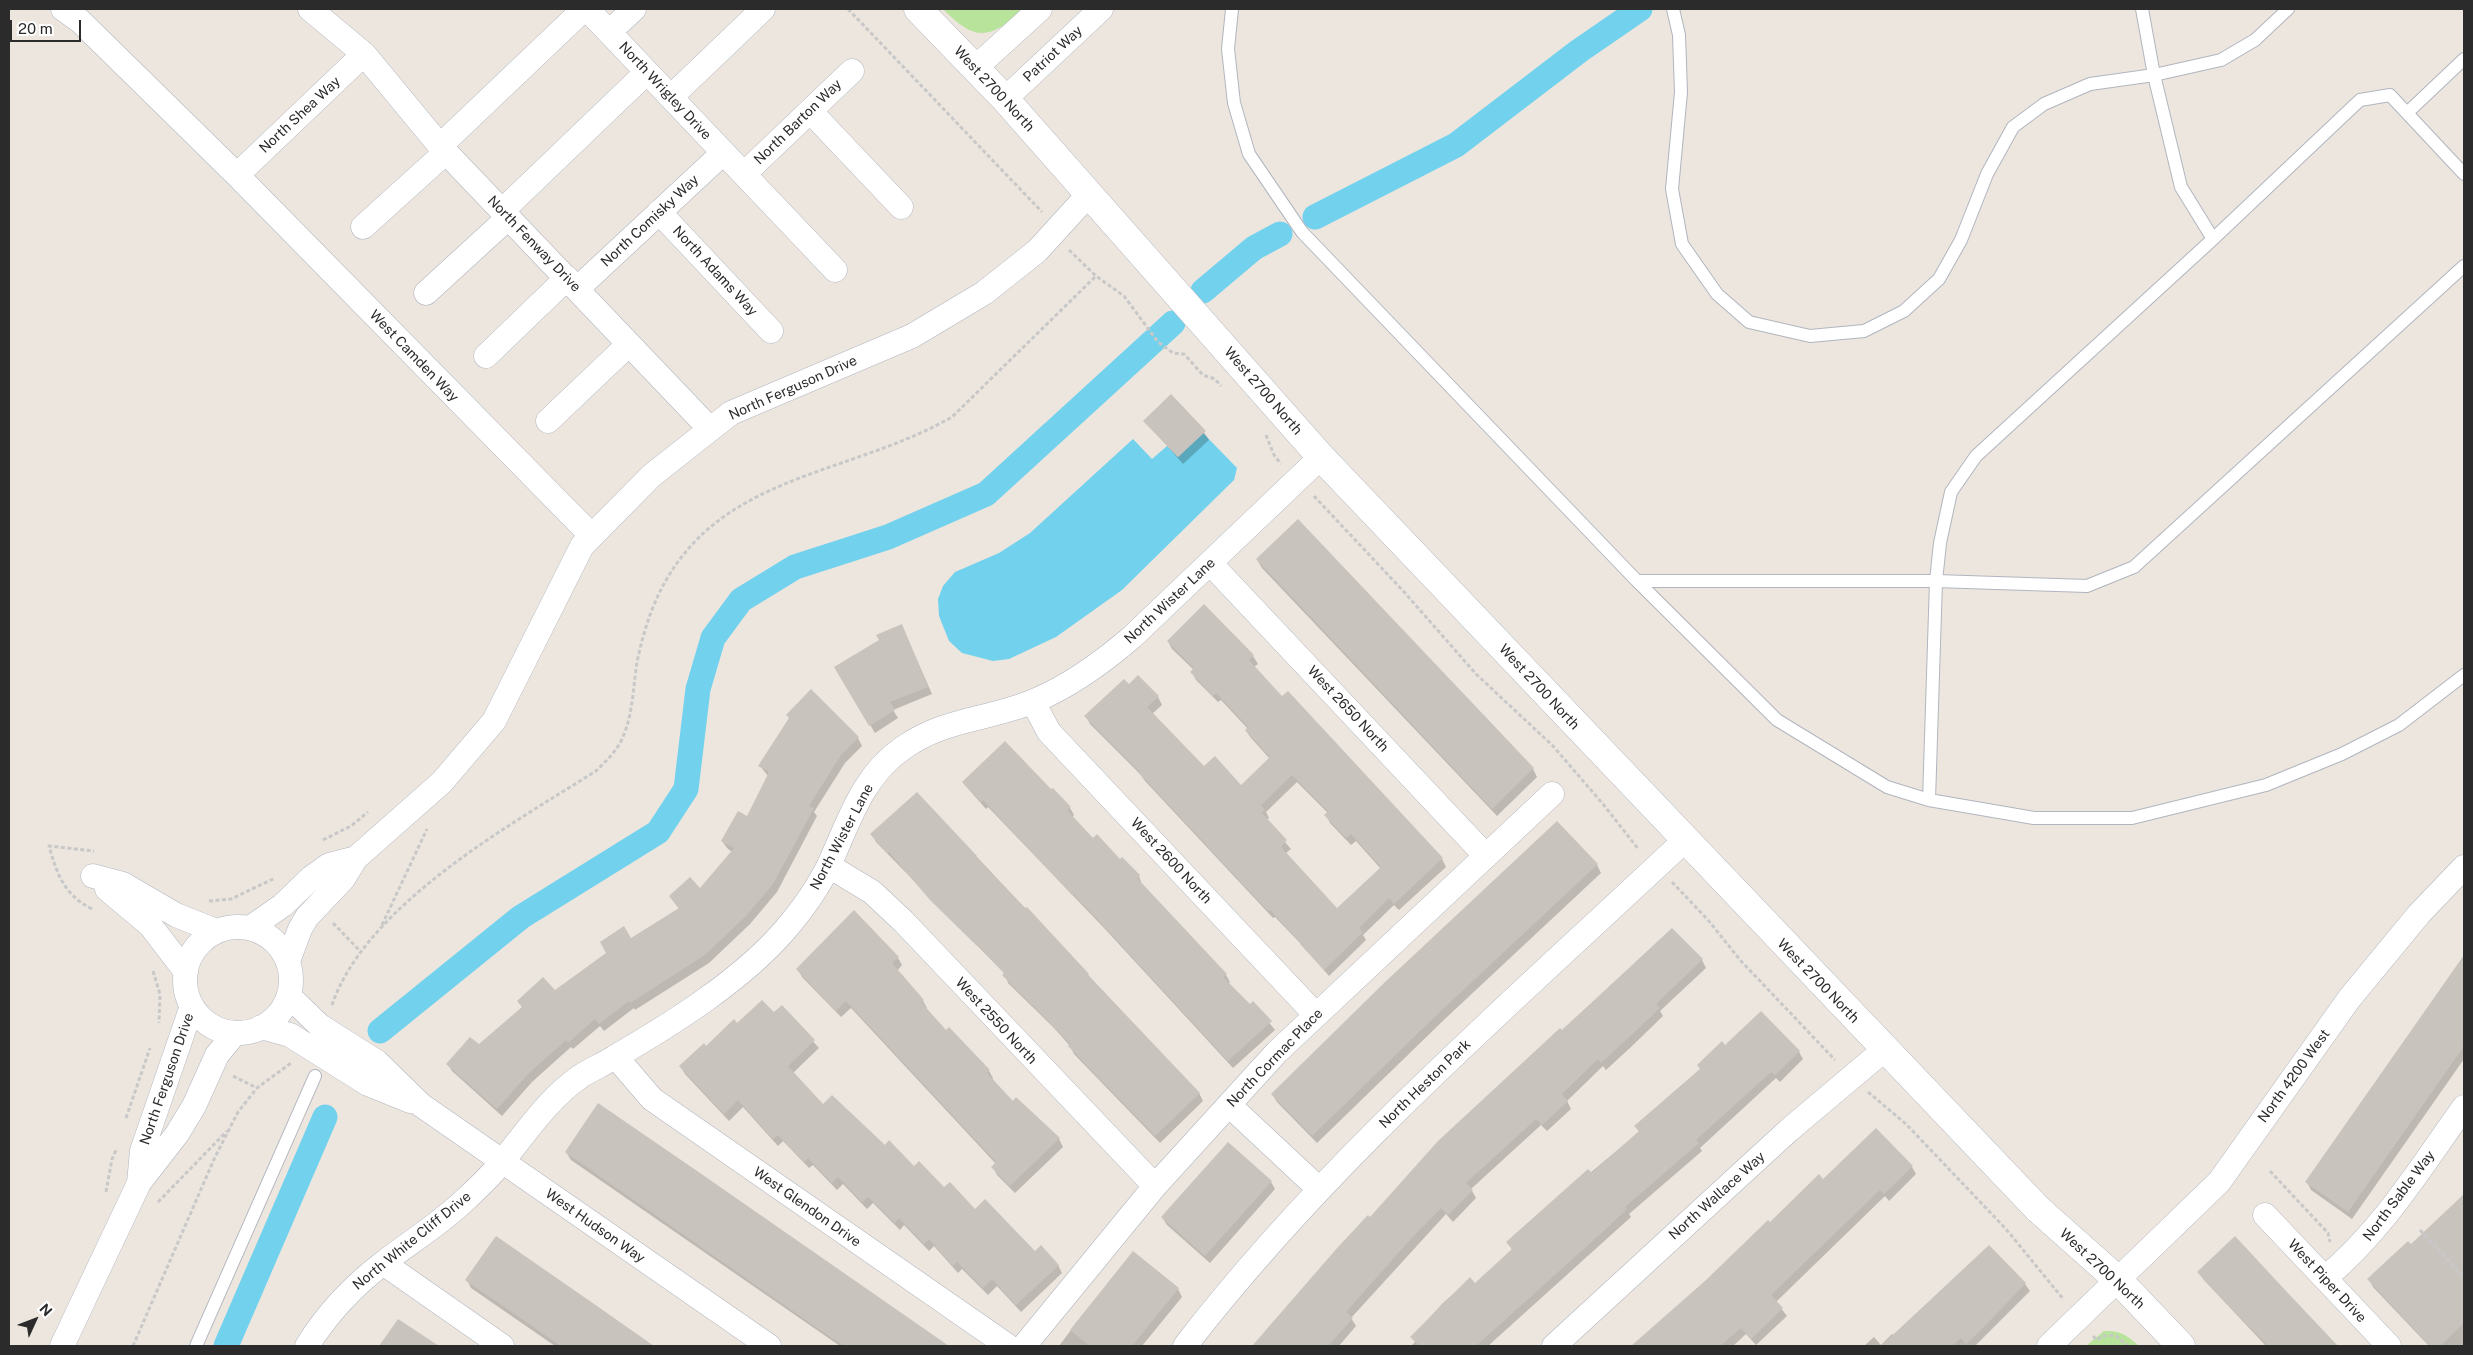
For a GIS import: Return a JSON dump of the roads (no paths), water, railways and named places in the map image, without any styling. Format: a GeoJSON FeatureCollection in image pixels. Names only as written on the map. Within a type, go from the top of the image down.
{"type":"FeatureCollection","features":[{"type":"Feature","properties":{"kind":"street","name":"West Camden Way"},"geometry":{"type":"LineString","coordinates":[[63,9],[80,21],[237,174],[592,536]]}},
{"type":"Feature","properties":{"kind":"street","name":"North Fenway Drive"},"geometry":{"type":"LineString","coordinates":[[310,9],[364,54],[443,149],[710,429]]}},
{"type":"Feature","properties":{"kind":"street","name":"North Wrigley Drive"},"geometry":{"type":"LineString","coordinates":[[585,9],[610,32],[835,270]]}},
{"type":"Feature","properties":{"kind":"street"},"geometry":{"type":"LineString","coordinates":[[363,227],[585,9]]}},
{"type":"Feature","properties":{"kind":"street"},"geometry":{"type":"LineString","coordinates":[[610,32],[634,9]]}},
{"type":"Feature","properties":{"kind":"street"},"geometry":{"type":"LineString","coordinates":[[671,97],[763,9]]}},
{"type":"Feature","properties":{"kind":"street","name":"West 2700 North"},"geometry":{"type":"LineString","coordinates":[[918,9],[1005,99],[1321,457],[1684,841],[2038,1210],[2118,1281],[2181,1346]]}},
{"type":"Feature","properties":{"kind":"street"},"geometry":{"type":"LineString","coordinates":[[975,68],[1040,9]]}},
{"type":"Feature","properties":{"kind":"street","name":"Patriot Way"},"geometry":{"type":"LineString","coordinates":[[1005,99],[1100,9]]}},
{"type":"Feature","properties":{"kind":"street","name":"North Shea Way"},"geometry":{"type":"LineString","coordinates":[[237,174],[364,54]]}},
{"type":"Feature","properties":{"kind":"street","name":"North Barton Way"},"geometry":{"type":"LineString","coordinates":[[744,174],[852,70]]}},
{"type":"Feature","properties":{"kind":"street"},"geometry":{"type":"LineString","coordinates":[[426,293],[647,72]]}},
{"type":"Feature","properties":{"kind":"street"},"geometry":{"type":"LineString","coordinates":[[810,111],[901,207]]}},
{"type":"Feature","properties":{"kind":"street","name":"North Comisky Way"},"geometry":{"type":"LineString","coordinates":[[486,356],[659,212],[724,153]]}},
{"type":"Feature","properties":{"kind":"street","name":"North Ferguson Drive"},"geometry":{"type":"LineString","coordinates":[[288,961],[300,929],[308,917],[343,879],[356,858],[442,782],[494,721],[582,546],[651,476],[732,412],[912,336],[984,293],[1037,251],[1089,194]]}},
{"type":"Feature","properties":{"kind":"street","name":"North Adams Way"},"geometry":{"type":"LineString","coordinates":[[659,212],[771,331]]}},
{"type":"Feature","properties":{"kind":"street"},"geometry":{"type":"LineString","coordinates":[[548,421],[629,344]]}},
{"type":"Feature","properties":{"kind":"street","name":"North Wister Lane"},"geometry":{"type":"LineString","coordinates":[[502,1162],[562,1092],[580,1076],[616,1056],[718,990],[747,967],[784,931],[814,891],[829,866],[860,796],[886,762],[897,752],[938,728],[1033,702],[1103,661],[1132,637],[1321,457]]}},
{"type":"Feature","properties":{"kind":"street","name":"West 2650 North"},"geometry":{"type":"LineString","coordinates":[[1210,563],[1486,856]]}},
{"type":"Feature","properties":{"kind":"street","name":"West 2600 North"},"geometry":{"type":"LineString","coordinates":[[1033,702],[1049,732],[1316,1015]]}},
{"type":"Feature","properties":{"kind":"street","name":"North Cormac Place"},"geometry":{"type":"LineString","coordinates":[[1024,1346],[1155,1186],[1277,1052],[1552,794]]}},
{"type":"Feature","properties":{"kind":"street","name":"North Heston Park"},"geometry":{"type":"LineString","coordinates":[[1185,1346],[1319,1189],[1404,1102],[1684,841]]}},
{"type":"Feature","properties":{"kind":"street","name":"North Ferguson Drive"},"geometry":{"type":"LineString","coordinates":[[250,928],[283,905],[311,878],[329,865],[356,858]]}},
{"type":"Feature","properties":{"kind":"street","name":"West 2550 North"},"geometry":{"type":"LineString","coordinates":[[829,866],[872,892],[903,921],[1155,1186]]}},
{"type":"Feature","properties":{"kind":"street","name":"North 4200 West"},"geometry":{"type":"LineString","coordinates":[[2049,1346],[2219,1182],[2349,999],[2419,914],[2464,867]]}},
{"type":"Feature","properties":{"kind":"street"},"geometry":{"type":"LineString","coordinates":[[186,972],[150,925],[118,899],[94,876],[123,884],[176,915],[216,931]]}},
{"type":"Feature","properties":{"kind":"street"},"geometry":{"type":"LineString","coordinates":[[232,927],[250,928],[266,934],[280,946],[288,961],[292,978],[289,996],[281,1011],[269,1024],[253,1031],[235,1033],[218,1029],[204,1020],[192,1006],[186,990],[186,972],[191,955],[201,941],[216,931],[232,927]]}},
{"type":"Feature","properties":{"kind":"street","name":"West Hudson Way"},"geometry":{"type":"LineString","coordinates":[[289,996],[320,1026],[376,1062],[421,1105],[770,1346]]}},
{"type":"Feature","properties":{"kind":"street","name":"North Ferguson Drive"},"geometry":{"type":"LineString","coordinates":[[139,1183],[142,1151],[192,1006]]}},
{"type":"Feature","properties":{"kind":"street","name":"West Hudson Way"},"geometry":{"type":"LineString","coordinates":[[261,1027],[290,1035],[368,1084],[421,1105]]}},
{"type":"Feature","properties":{"kind":"street","name":"North Ferguson Drive"},"geometry":{"type":"LineString","coordinates":[[62,1346],[139,1183],[177,1134],[194,1106],[217,1055],[235,1033]]}},
{"type":"Feature","properties":{"kind":"street","name":"North Wallace Way"},"geometry":{"type":"LineString","coordinates":[[1554,1346],[1782,1137],[1884,1050]]}},
{"type":"Feature","properties":{"kind":"street","name":"West Glendon Drive"},"geometry":{"type":"LineString","coordinates":[[616,1056],[652,1099],[1008,1346]]}},
{"type":"Feature","properties":{"kind":"street"},"geometry":{"type":"LineString","coordinates":[[1229,1105],[1319,1189]]}},
{"type":"Feature","properties":{"kind":"street","name":"North Sable Way"},"geometry":{"type":"LineString","coordinates":[[2325,1278],[2351,1256],[2378,1227],[2460,1121]]}},
{"type":"Feature","properties":{"kind":"street","name":"North White Cliff Drive"},"geometry":{"type":"LineString","coordinates":[[307,1346],[318,1328],[348,1293],[383,1263],[427,1232],[465,1200],[502,1162]]}},
{"type":"Feature","properties":{"kind":"street","name":"West Piper Drive"},"geometry":{"type":"LineString","coordinates":[[2265,1215],[2389,1346]]}},
{"type":"Feature","properties":{"kind":"street"},"geometry":{"type":"LineString","coordinates":[[383,1263],[502,1346]]}},
{"type":"Feature","properties":{"kind":"lane"},"geometry":{"type":"LineString","coordinates":[[1232,9],[1228,49],[1234,103],[1249,154],[1302,232],[1637,581],[1777,720],[1887,787],[1929,800],[2034,818],[2132,818],[2266,785],[2342,754],[2399,725],[2464,674]]}},
{"type":"Feature","properties":{"kind":"lane"},"geometry":{"type":"LineString","coordinates":[[1673,9],[1679,35],[1681,92],[1672,189],[1682,244],[1717,294],[1749,322],[1810,336],[1864,331],[1904,311],[1939,279],[1961,240],[1988,174],[2013,126],[2044,104],[2090,84],[2154,75],[2222,60],[2255,40],[2288,9]]}},
{"type":"Feature","properties":{"kind":"lane"},"geometry":{"type":"LineString","coordinates":[[2142,9],[2154,75],[2181,187],[2213,239]]}},
{"type":"Feature","properties":{"kind":"lane"},"geometry":{"type":"LineString","coordinates":[[2407,113],[2464,59]]}},
{"type":"Feature","properties":{"kind":"lane"},"geometry":{"type":"LineString","coordinates":[[1929,800],[1936,581],[1940,543],[1950,492],[1976,456],[2213,239],[2360,100],[2390,95],[2464,174]]}},
{"type":"Feature","properties":{"kind":"lane"},"geometry":{"type":"LineString","coordinates":[[1637,581],[1936,581],[2087,586],[2134,567],[2464,266]]}},
{"type":"Feature","properties":{"kind":"lane"},"geometry":{"type":"LineString","coordinates":[[196,1346],[315,1076]]}},
{"type":"Feature","properties":{"kind":"water"},"geometry":{"type":"Polygon","coordinates":[[[1203,433],[1237,468],[1234,480],[1122,590],[1056,637],[1009,659],[993,661],[962,653],[949,641],[939,616],[938,599],[943,586],[955,572],[999,553],[1030,533],[1133,439],[1152,459],[1167,446],[1178,457],[1203,433]]]}},
{"type":"Feature","properties":{"kind":"waterway"},"geometry":{"type":"LineString","coordinates":[[1315,217],[1456,145],[1579,51],[1640,9]]}},
{"type":"Feature","properties":{"kind":"waterway"},"geometry":{"type":"LineString","coordinates":[[1203,291],[1254,248],[1280,234]]}},
{"type":"Feature","properties":{"kind":"waterway"},"geometry":{"type":"LineString","coordinates":[[380,1031],[521,917],[658,832],[686,789],[698,689],[713,638],[741,600],[795,567],[888,537],[986,494],[1173,323]]}},
{"type":"Feature","properties":{"kind":"waterway"},"geometry":{"type":"LineString","coordinates":[[226,1346],[325,1117]]}}]}
